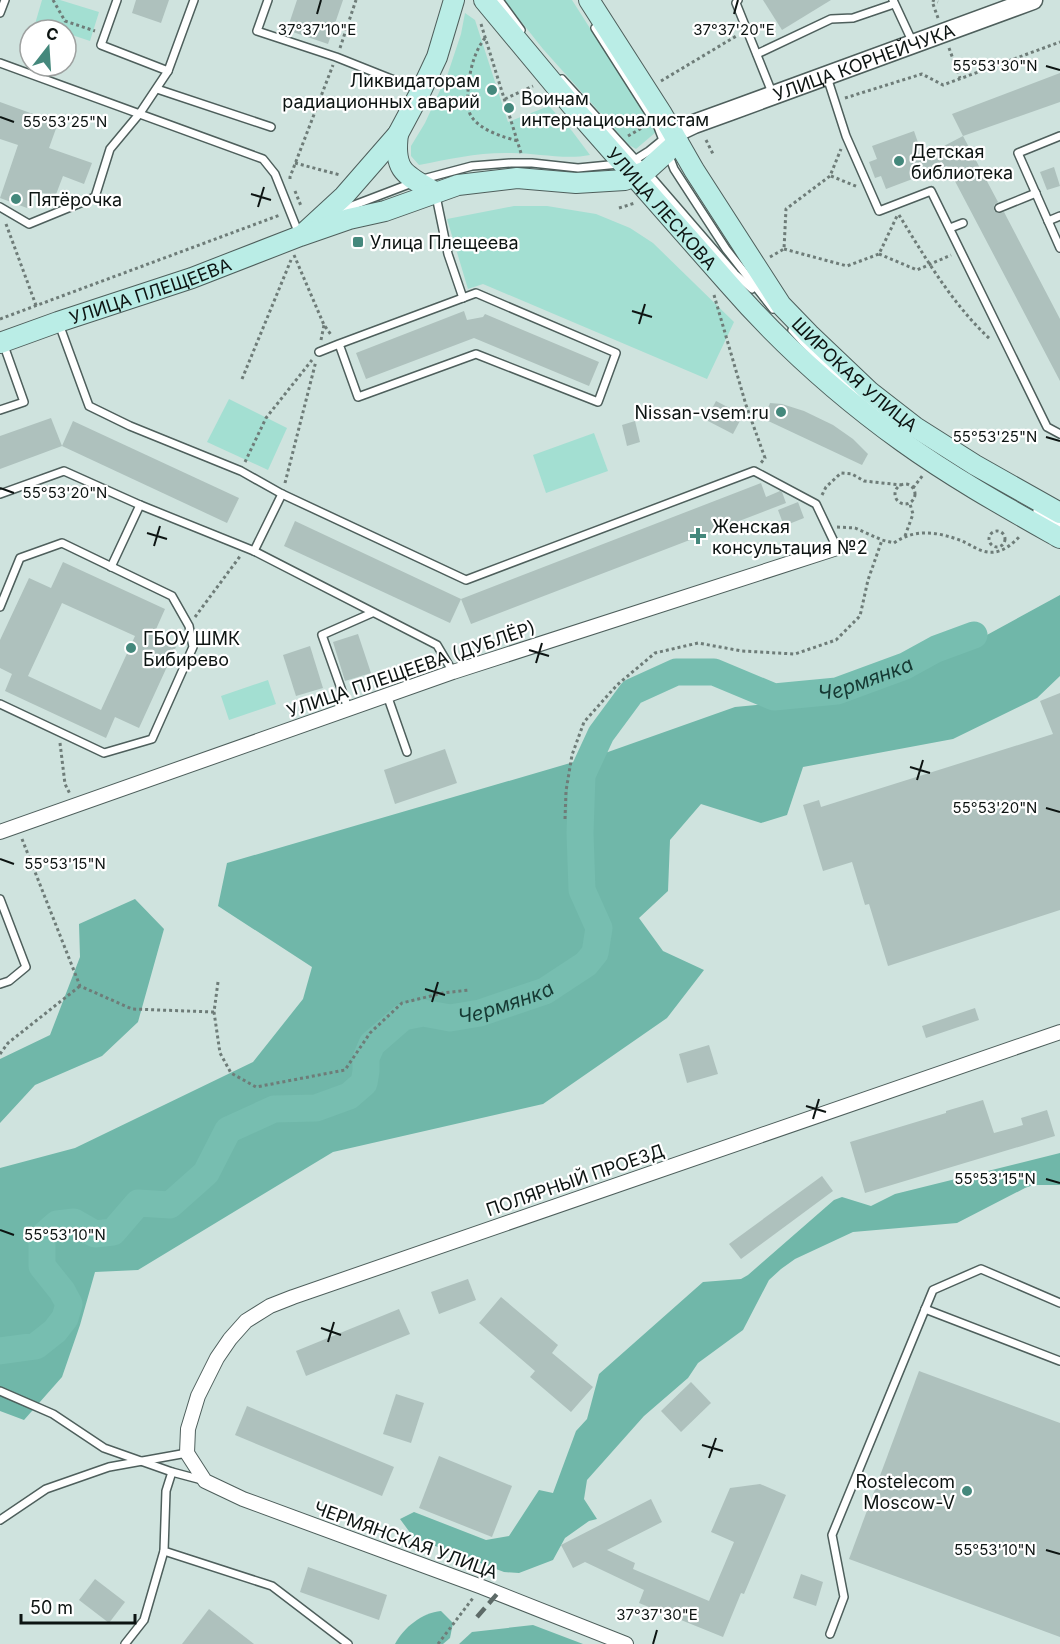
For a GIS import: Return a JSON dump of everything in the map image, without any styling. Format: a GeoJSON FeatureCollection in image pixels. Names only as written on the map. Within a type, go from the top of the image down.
{"type":"FeatureCollection","features":[{"type":"Feature","properties":{"kind":"main road","name":"УЛИЦА ПЛЕЩЕЕВА"},"geometry":{"type":"LineString","coordinates":[[297,245],[398,134],[437,57],[454,0]]}},
{"type":"Feature","properties":{"kind":"main road","name":"УЛИЦА ЛЕСКОВА"},"geometry":{"type":"LineString","coordinates":[[481,8],[573,107],[635,168],[756,303]]}},
{"type":"Feature","properties":{"kind":"main road","name":"УЛИЦА ЛЕСКОВА"},"geometry":{"type":"LineString","coordinates":[[589,10],[662,114],[670,142],[764,265]]}},
{"type":"Feature","properties":{"kind":"main road","name":"УЛИЦА ПЛЕЩЕЕВА"},"geometry":{"type":"LineString","coordinates":[[398,134],[396,149],[399,164],[404,172],[435,192]]}},
{"type":"Feature","properties":{"kind":"main road"},"geometry":{"type":"LineString","coordinates":[[635,168],[670,142]]}},
{"type":"Feature","properties":{"kind":"main road","name":"УЛИЦА ПЛЕЩЕЕВА"},"geometry":{"type":"LineString","coordinates":[[1,342],[297,245],[349,219],[385,211],[458,185],[517,178],[576,183],[625,180],[635,168]]}},
{"type":"Feature","properties":{"kind":"main road","name":"ШИРОКАЯ УЛИЦА"},"geometry":{"type":"LineString","coordinates":[[764,265],[781,305],[870,392],[915,427],[1059,514]]}},
{"type":"Feature","properties":{"kind":"main road","name":"ШИРОКАЯ УЛИЦА"},"geometry":{"type":"LineString","coordinates":[[756,303],[799,357],[904,443],[965,483],[1060,537]]}},
{"type":"Feature","properties":{"kind":"street","name":"УЛИЦА КОРНЕЙЧУКА"},"geometry":{"type":"LineString","coordinates":[[670,142],[694,124],[1033,0]]}},
{"type":"Feature","properties":{"kind":"street","name":"УЛИЦА ПЛЕЩЕЕВА (ДУБЛЁР)"},"geometry":{"type":"LineString","coordinates":[[0,832],[453,672],[837,548]]}},
{"type":"Feature","properties":{"kind":"street","name":"ПОЛЯРНЫЙ ПРОЕЗД"},"geometry":{"type":"LineString","coordinates":[[187,1453],[188,1429],[198,1396],[217,1358],[246,1321],[270,1306],[1060,1032]]}},
{"type":"Feature","properties":{"kind":"street"},"geometry":{"type":"LineString","coordinates":[[187,1453],[205,1481]]}},
{"type":"Feature","properties":{"kind":"street","name":"ЧЕРМЯНСКАЯ УЛИЦА"},"geometry":{"type":"LineString","coordinates":[[205,1481],[243,1499],[482,1587],[626,1644]]}},
{"type":"Feature","properties":{"kind":"lane"},"geometry":{"type":"LineString","coordinates":[[0,13],[4,0]]}},
{"type":"Feature","properties":{"kind":"lane"},"geometry":{"type":"LineString","coordinates":[[117,0],[101,45],[168,71]]}},
{"type":"Feature","properties":{"kind":"lane"},"geometry":{"type":"LineString","coordinates":[[0,207],[29,224],[95,197],[110,149],[140,113],[168,71],[194,0]]}},
{"type":"Feature","properties":{"kind":"lane"},"geometry":{"type":"LineString","coordinates":[[268,0],[257,31],[336,57],[421,91]]}},
{"type":"Feature","properties":{"kind":"lane"},"geometry":{"type":"LineString","coordinates":[[499,0],[526,38]]}},
{"type":"Feature","properties":{"kind":"lane"},"geometry":{"type":"LineString","coordinates":[[738,0],[736,3],[773,95]]}},
{"type":"Feature","properties":{"kind":"lane"},"geometry":{"type":"LineString","coordinates":[[757,54],[831,19],[853,18],[893,2],[914,43]]}},
{"type":"Feature","properties":{"kind":"lane"},"geometry":{"type":"LineString","coordinates":[[0,63],[263,159],[275,174],[290,211],[297,245]]}},
{"type":"Feature","properties":{"kind":"lane","name":"УЛИЦА ЛЕСКОВА"},"geometry":{"type":"LineString","coordinates":[[557,73],[635,168]]}},
{"type":"Feature","properties":{"kind":"lane"},"geometry":{"type":"LineString","coordinates":[[827,76],[846,136],[879,211],[932,191],[1047,427],[1060,434]]}},
{"type":"Feature","properties":{"kind":"lane"},"geometry":{"type":"LineString","coordinates":[[157,89],[271,127]]}},
{"type":"Feature","properties":{"kind":"lane"},"geometry":{"type":"LineString","coordinates":[[1060,136],[1018,153],[1060,248]]}},
{"type":"Feature","properties":{"kind":"lane","name":"ШИРОКАЯ УЛИЦА"},"geometry":{"type":"LineString","coordinates":[[670,142],[674,169],[726,249],[756,303],[779,315]]}},
{"type":"Feature","properties":{"kind":"lane"},"geometry":{"type":"LineString","coordinates":[[322,216],[352,207],[416,181],[472,166],[532,163],[578,168],[635,168]]}},
{"type":"Feature","properties":{"kind":"lane"},"geometry":{"type":"LineString","coordinates":[[435,192],[448,254],[463,298]]}},
{"type":"Feature","properties":{"kind":"lane"},"geometry":{"type":"LineString","coordinates":[[999,208],[1036,193]]}},
{"type":"Feature","properties":{"kind":"lane"},"geometry":{"type":"LineString","coordinates":[[1048,220],[1060,216]]}},
{"type":"Feature","properties":{"kind":"lane"},"geometry":{"type":"LineString","coordinates":[[950,228],[963,223]]}},
{"type":"Feature","properties":{"kind":"lane"},"geometry":{"type":"LineString","coordinates":[[319,352],[339,344],[476,293],[616,353],[598,402],[476,354],[358,397],[339,344]]}},
{"type":"Feature","properties":{"kind":"lane"},"geometry":{"type":"LineString","coordinates":[[51,324],[89,406],[130,426],[241,471],[282,494],[466,580],[754,471],[816,504],[837,548]]}},
{"type":"Feature","properties":{"kind":"lane","name":"ШИРОКАЯ УЛИЦА"},"geometry":{"type":"LineString","coordinates":[[786,324],[824,365],[862,399],[900,427]]}},
{"type":"Feature","properties":{"kind":"lane"},"geometry":{"type":"LineString","coordinates":[[0,410],[24,402],[1,342]]}},
{"type":"Feature","properties":{"kind":"lane"},"geometry":{"type":"LineString","coordinates":[[0,495],[64,471],[140,505],[254,551],[437,645],[453,672]]}},
{"type":"Feature","properties":{"kind":"lane"},"geometry":{"type":"LineString","coordinates":[[254,551],[282,494]]}},
{"type":"Feature","properties":{"kind":"lane"},"geometry":{"type":"LineString","coordinates":[[111,567],[140,505]]}},
{"type":"Feature","properties":{"kind":"lane","name":"ШИРОКАЯ УЛИЦА"},"geometry":{"type":"LineString","coordinates":[[1026,505],[1059,514]]}},
{"type":"Feature","properties":{"kind":"lane"},"geometry":{"type":"LineString","coordinates":[[0,607],[20,558],[62,543],[172,596],[189,626],[193,647],[152,739],[104,753],[0,704]]}},
{"type":"Feature","properties":{"kind":"lane"},"geometry":{"type":"LineString","coordinates":[[348,708],[322,635],[372,613]]}},
{"type":"Feature","properties":{"kind":"lane"},"geometry":{"type":"LineString","coordinates":[[387,695],[407,752]]}},
{"type":"Feature","properties":{"kind":"lane"},"geometry":{"type":"LineString","coordinates":[[0,899],[26,967],[9,981],[0,984]]}},
{"type":"Feature","properties":{"kind":"lane"},"geometry":{"type":"LineString","coordinates":[[830,1634],[844,1597],[832,1535],[933,1290],[981,1269],[1060,1303]]}},
{"type":"Feature","properties":{"kind":"lane"},"geometry":{"type":"LineString","coordinates":[[925,1309],[1060,1361]]}},
{"type":"Feature","properties":{"kind":"lane"},"geometry":{"type":"LineString","coordinates":[[0,1391],[53,1414],[104,1448],[205,1481]]}},
{"type":"Feature","properties":{"kind":"lane"},"geometry":{"type":"LineString","coordinates":[[0,1520],[46,1489],[109,1467],[187,1453]]}},
{"type":"Feature","properties":{"kind":"lane"},"geometry":{"type":"LineString","coordinates":[[125,1644],[144,1620],[165,1551],[166,1491],[172,1472]]}},
{"type":"Feature","properties":{"kind":"lane"},"geometry":{"type":"LineString","coordinates":[[165,1551],[272,1586],[348,1644]]}},
{"type":"Feature","properties":{"kind":"path"},"geometry":{"type":"LineString","coordinates":[[53,0],[65,21],[93,30]]}},
{"type":"Feature","properties":{"kind":"path"},"geometry":{"type":"LineString","coordinates":[[0,319],[251,227],[301,206],[290,177],[356,0]]}},
{"type":"Feature","properties":{"kind":"path"},"geometry":{"type":"LineString","coordinates":[[938,2],[932,2],[938,18]]}},
{"type":"Feature","properties":{"kind":"path"},"geometry":{"type":"LineString","coordinates":[[481,8],[485,38],[522,157]]}},
{"type":"Feature","properties":{"kind":"path"},"geometry":{"type":"LineString","coordinates":[[657,83],[738,36]]}},
{"type":"Feature","properties":{"kind":"path"},"geometry":{"type":"LineString","coordinates":[[485,38],[479,45],[471,69],[467,97],[470,113],[490,131],[518,141]]}},
{"type":"Feature","properties":{"kind":"path"},"geometry":{"type":"LineString","coordinates":[[835,101],[922,74],[943,85],[1060,42]]}},
{"type":"Feature","properties":{"kind":"path"},"geometry":{"type":"LineString","coordinates":[[948,46],[960,79]]}},
{"type":"Feature","properties":{"kind":"path"},"geometry":{"type":"LineString","coordinates":[[505,99],[536,84]]}},
{"type":"Feature","properties":{"kind":"path"},"geometry":{"type":"LineString","coordinates":[[623,138],[650,124]]}},
{"type":"Feature","properties":{"kind":"path"},"geometry":{"type":"LineString","coordinates":[[764,265],[784,249],[786,209],[830,176],[846,136]]}},
{"type":"Feature","properties":{"kind":"path"},"geometry":{"type":"LineString","coordinates":[[706,141],[714,156]]}},
{"type":"Feature","properties":{"kind":"path"},"geometry":{"type":"LineString","coordinates":[[295,163],[347,177]]}},
{"type":"Feature","properties":{"kind":"path"},"geometry":{"type":"LineString","coordinates":[[830,176],[871,192]]}},
{"type":"Feature","properties":{"kind":"path"},"geometry":{"type":"LineString","coordinates":[[620,208],[636,203]]}},
{"type":"Feature","properties":{"kind":"path"},"geometry":{"type":"LineString","coordinates":[[879,254],[898,214],[929,264],[974,324],[991,340]]}},
{"type":"Feature","properties":{"kind":"path"},"geometry":{"type":"LineString","coordinates":[[4,219],[37,306],[51,324]]}},
{"type":"Feature","properties":{"kind":"path"},"geometry":{"type":"LineString","coordinates":[[251,227],[254,232]]}},
{"type":"Feature","properties":{"kind":"path"},"geometry":{"type":"LineString","coordinates":[[297,245],[324,324],[339,344]]}},
{"type":"Feature","properties":{"kind":"path"},"geometry":{"type":"LineString","coordinates":[[784,249],[847,266],[879,254],[917,270],[960,250]]}},
{"type":"Feature","properties":{"kind":"path"},"geometry":{"type":"LineString","coordinates":[[242,379],[291,260]]}},
{"type":"Feature","properties":{"kind":"path"},"geometry":{"type":"LineString","coordinates":[[714,295],[746,405],[765,458],[754,471]]}},
{"type":"Feature","properties":{"kind":"path"},"geometry":{"type":"LineString","coordinates":[[282,494],[319,352]]}},
{"type":"Feature","properties":{"kind":"path"},"geometry":{"type":"LineString","coordinates":[[245,460],[266,418],[319,352]]}},
{"type":"Feature","properties":{"kind":"path"},"geometry":{"type":"LineString","coordinates":[[913,488],[926,472]]}},
{"type":"Feature","properties":{"kind":"path"},"geometry":{"type":"LineString","coordinates":[[816,504],[826,488],[841,473],[852,474],[864,481],[905,484],[913,488],[915,496],[910,504],[913,514],[904,536]]}},
{"type":"Feature","properties":{"kind":"path"},"geometry":{"type":"LineString","coordinates":[[901,485],[897,488],[895,497],[901,504],[910,504]]}},
{"type":"Feature","properties":{"kind":"path"},"geometry":{"type":"LineString","coordinates":[[827,526],[855,528],[894,543],[904,536],[917,532],[930,533],[951,537],[984,552],[1012,545],[1024,529]]}},
{"type":"Feature","properties":{"kind":"path"},"geometry":{"type":"LineString","coordinates":[[995,531],[1004,535],[1005,540],[1000,549],[990,543],[989,538],[995,531]]}},
{"type":"Feature","properties":{"kind":"path"},"geometry":{"type":"LineString","coordinates":[[565,819],[566,791],[572,755],[584,722],[617,685],[655,653],[698,643],[742,651],[795,654],[836,640],[860,616],[868,580],[882,540]]}},
{"type":"Feature","properties":{"kind":"path"},"geometry":{"type":"LineString","coordinates":[[189,626],[241,555],[254,551]]}},
{"type":"Feature","properties":{"kind":"path"},"geometry":{"type":"LineString","coordinates":[[58,732],[65,784],[75,805]]}},
{"type":"Feature","properties":{"kind":"path"},"geometry":{"type":"LineString","coordinates":[[17,826],[80,986],[132,1009],[214,1012]]}},
{"type":"Feature","properties":{"kind":"path"},"geometry":{"type":"LineString","coordinates":[[218,982],[214,1012],[220,1053],[231,1073],[256,1087],[345,1070],[370,1034],[402,1003],[443,993],[469,990]]}},
{"type":"Feature","properties":{"kind":"path"},"geometry":{"type":"LineString","coordinates":[[0,1047],[80,986]]}},
{"type":"Feature","properties":{"kind":"path"},"geometry":{"type":"LineString","coordinates":[[0,1054],[8,1043]]}},
{"type":"Feature","properties":{"kind":"path"},"geometry":{"type":"LineString","coordinates":[[438,1644],[482,1587]]}},
{"type":"Feature","properties":{"kind":"green space"},"geometry":{"type":"Polygon","coordinates":[[[42,0],[60,0],[99,12],[90,41],[78,37],[78,18],[37,18],[42,0]]]}},
{"type":"Feature","properties":{"kind":"green space"},"geometry":{"type":"Polygon","coordinates":[[[504,0],[572,0],[656,132],[636,149],[629,145],[543,49],[504,0]]]}},
{"type":"Feature","properties":{"kind":"green space"},"geometry":{"type":"Polygon","coordinates":[[[465,13],[475,20],[508,122],[549,106],[590,155],[571,157],[499,153],[465,156],[419,165],[411,156],[411,146],[425,123],[448,73],[461,34],[465,13]]]}},
{"type":"Feature","properties":{"kind":"green space"},"geometry":{"type":"Polygon","coordinates":[[[514,206],[547,206],[596,214],[630,228],[653,243],[734,322],[707,379],[483,284],[468,289],[447,219],[514,206]]]}},
{"type":"Feature","properties":{"kind":"green space"},"geometry":{"type":"Polygon","coordinates":[[[229,399],[287,428],[268,470],[207,442],[229,399]]]}},
{"type":"Feature","properties":{"kind":"green space"},"geometry":{"type":"Polygon","coordinates":[[[594,433],[608,471],[546,493],[533,455],[594,433]]]}},
{"type":"Feature","properties":{"kind":"green space"},"geometry":{"type":"Polygon","coordinates":[[[1060,595],[1060,676],[1037,698],[953,739],[803,767],[787,815],[761,823],[701,804],[670,840],[668,891],[639,918],[663,951],[704,970],[667,1018],[543,1104],[333,1152],[138,1270],[95,1272],[62,1377],[24,1420],[0,1411],[0,1168],[75,1148],[253,1062],[303,999],[312,967],[218,906],[227,863],[608,752],[735,707],[847,696],[963,648],[1060,595]]]}},
{"type":"Feature","properties":{"kind":"green space"},"geometry":{"type":"Polygon","coordinates":[[[268,680],[276,704],[229,720],[221,696],[268,680]]]}},
{"type":"Feature","properties":{"kind":"green space"},"geometry":{"type":"Polygon","coordinates":[[[135,899],[164,929],[138,1022],[102,1056],[35,1085],[0,1123],[0,1059],[50,1035],[80,957],[79,924],[135,899]]]}},
{"type":"Feature","properties":{"kind":"green space"},"geometry":{"type":"Polygon","coordinates":[[[1060,1153],[1060,1185],[1033,1185],[957,1223],[853,1232],[795,1259],[781,1269],[769,1280],[743,1330],[698,1363],[688,1378],[644,1416],[587,1480],[584,1499],[597,1519],[589,1521],[565,1538],[553,1560],[519,1573],[504,1572],[414,1538],[400,1519],[414,1512],[486,1540],[509,1536],[539,1490],[553,1493],[576,1431],[587,1419],[599,1374],[703,1282],[741,1279],[748,1275],[834,1200],[842,1197],[871,1206],[895,1194],[1060,1153]]]}},
{"type":"Feature","properties":{"kind":"green space"},"geometry":{"type":"Polygon","coordinates":[[[441,1611],[453,1623],[450,1638],[443,1644],[395,1644],[414,1622],[441,1611]]]}},
{"type":"Feature","properties":{"kind":"green space"},"geometry":{"type":"Polygon","coordinates":[[[533,1625],[583,1644],[459,1644],[472,1632],[533,1625]]]}},
{"type":"Feature","properties":{"kind":"building"},"geometry":{"type":"Polygon","coordinates":[[[136,0],[169,0],[161,23],[132,13],[136,0]]]}},
{"type":"Feature","properties":{"kind":"building"},"geometry":{"type":"Polygon","coordinates":[[[297,0],[343,0],[328,44],[287,30],[297,0]]]}},
{"type":"Feature","properties":{"kind":"building"},"geometry":{"type":"Polygon","coordinates":[[[763,0],[831,0],[782,30],[763,0]]]}},
{"type":"Feature","properties":{"kind":"building"},"geometry":{"type":"Polygon","coordinates":[[[1060,73],[1060,102],[963,136],[952,114],[1060,73]]]}},
{"type":"Feature","properties":{"kind":"building"},"geometry":{"type":"Polygon","coordinates":[[[0,102],[58,123],[49,148],[92,163],[84,184],[63,176],[55,197],[34,190],[27,208],[0,198],[18,145],[0,139],[0,102]]]}},
{"type":"Feature","properties":{"kind":"building"},"geometry":{"type":"Polygon","coordinates":[[[914,131],[923,157],[963,136],[998,202],[994,205],[994,211],[1004,212],[1060,319],[1060,381],[947,166],[886,189],[881,176],[875,178],[869,162],[877,159],[872,146],[914,131]]]}},
{"type":"Feature","properties":{"kind":"building"},"geometry":{"type":"Polygon","coordinates":[[[1054,167],[1060,186],[1047,190],[1040,172],[1054,167]]]}},
{"type":"Feature","properties":{"kind":"building"},"geometry":{"type":"Polygon","coordinates":[[[464,311],[467,320],[483,317],[485,314],[599,362],[589,386],[474,338],[366,379],[356,353],[464,311]]]}},
{"type":"Feature","properties":{"kind":"building"},"geometry":{"type":"Polygon","coordinates":[[[716,401],[743,415],[733,434],[706,420],[716,401]]]}},
{"type":"Feature","properties":{"kind":"building"},"geometry":{"type":"Polygon","coordinates":[[[770,403],[804,411],[833,425],[853,439],[868,454],[862,465],[764,419],[770,403]]]}},
{"type":"Feature","properties":{"kind":"building"},"geometry":{"type":"Polygon","coordinates":[[[51,418],[62,446],[0,469],[0,436],[51,418]]]}},
{"type":"Feature","properties":{"kind":"building"},"geometry":{"type":"Polygon","coordinates":[[[73,421],[239,498],[227,523],[62,446],[73,421]]]}},
{"type":"Feature","properties":{"kind":"building"},"geometry":{"type":"Polygon","coordinates":[[[635,421],[640,442],[627,446],[622,425],[635,421]]]}},
{"type":"Feature","properties":{"kind":"building"},"geometry":{"type":"Polygon","coordinates":[[[761,483],[766,497],[780,491],[786,503],[471,624],[461,599],[761,483]]]}},
{"type":"Feature","properties":{"kind":"building"},"geometry":{"type":"Polygon","coordinates":[[[798,502],[804,518],[784,526],[778,510],[798,502]]]}},
{"type":"Feature","properties":{"kind":"building"},"geometry":{"type":"Polygon","coordinates":[[[295,521],[461,599],[450,623],[284,546],[295,521]]]}},
{"type":"Feature","properties":{"kind":"building"},"geometry":{"type":"Polygon","coordinates":[[[63,562],[165,609],[153,636],[176,647],[139,728],[115,717],[106,738],[5,691],[12,674],[0,668],[0,640],[29,578],[51,588],[63,562]],[[62,603],[28,676],[101,710],[135,636],[62,603]]]}},
{"type":"Feature","properties":{"kind":"building"},"geometry":{"type":"Polygon","coordinates":[[[358,634],[371,673],[345,681],[333,642],[358,634]]]}},
{"type":"Feature","properties":{"kind":"building"},"geometry":{"type":"Polygon","coordinates":[[[310,646],[323,688],[296,696],[283,655],[310,646]]]}},
{"type":"Feature","properties":{"kind":"building"},"geometry":{"type":"Polygon","coordinates":[[[1060,693],[1060,910],[888,966],[869,904],[865,905],[852,862],[823,871],[803,805],[819,800],[821,807],[1053,734],[1040,701],[1060,693]]]}},
{"type":"Feature","properties":{"kind":"building"},"geometry":{"type":"Polygon","coordinates":[[[445,749],[457,783],[395,804],[384,770],[445,749]]]}},
{"type":"Feature","properties":{"kind":"building"},"geometry":{"type":"Polygon","coordinates":[[[975,1008],[979,1020],[926,1038],[922,1026],[975,1008]]]}},
{"type":"Feature","properties":{"kind":"building"},"geometry":{"type":"Polygon","coordinates":[[[709,1045],[718,1074],[687,1083],[679,1054],[709,1045]]]}},
{"type":"Feature","properties":{"kind":"building"},"geometry":{"type":"Polygon","coordinates":[[[983,1100],[994,1133],[1023,1125],[1021,1118],[1047,1110],[1055,1136],[865,1193],[850,1142],[983,1100]]]}},
{"type":"Feature","properties":{"kind":"building"},"geometry":{"type":"Polygon","coordinates":[[[822,1176],[833,1191],[741,1259],[729,1244],[822,1176]]]}},
{"type":"Feature","properties":{"kind":"building"},"geometry":{"type":"Polygon","coordinates":[[[468,1279],[476,1300],[439,1314],[431,1292],[468,1279]]]}},
{"type":"Feature","properties":{"kind":"building"},"geometry":{"type":"Polygon","coordinates":[[[501,1297],[558,1345],[552,1353],[593,1387],[571,1412],[530,1377],[535,1371],[479,1323],[501,1297]]]}},
{"type":"Feature","properties":{"kind":"building"},"geometry":{"type":"Polygon","coordinates":[[[399,1309],[410,1334],[306,1376],[296,1351],[399,1309]]]}},
{"type":"Feature","properties":{"kind":"building","name":"Rostelecom Moscow-V"},"geometry":{"type":"Polygon","coordinates":[[[919,1371],[1060,1423],[1060,1637],[849,1559],[919,1371]]]}},
{"type":"Feature","properties":{"kind":"building"},"geometry":{"type":"Polygon","coordinates":[[[691,1382],[711,1403],[681,1432],[661,1411],[691,1382]]]}},
{"type":"Feature","properties":{"kind":"building"},"geometry":{"type":"Polygon","coordinates":[[[396,1394],[424,1403],[411,1443],[383,1434],[396,1394]]]}},
{"type":"Feature","properties":{"kind":"building"},"geometry":{"type":"Polygon","coordinates":[[[247,1406],[394,1467],[382,1496],[235,1435],[247,1406]]]}},
{"type":"Feature","properties":{"kind":"building"},"geometry":{"type":"Polygon","coordinates":[[[439,1456],[512,1486],[492,1537],[419,1508],[439,1456]]]}},
{"type":"Feature","properties":{"kind":"building"},"geometry":{"type":"Polygon","coordinates":[[[760,1484],[786,1495],[723,1637],[639,1603],[644,1590],[585,1562],[573,1568],[561,1545],[651,1499],[662,1522],[607,1550],[635,1563],[633,1569],[709,1601],[734,1542],[711,1532],[730,1488],[760,1484]]]}},
{"type":"Feature","properties":{"kind":"building"},"geometry":{"type":"Polygon","coordinates":[[[308,1567],[387,1595],[379,1620],[300,1592],[308,1567]]]}},
{"type":"Feature","properties":{"kind":"building"},"geometry":{"type":"Polygon","coordinates":[[[801,1574],[823,1582],[816,1606],[793,1598],[801,1574]]]}},
{"type":"Feature","properties":{"kind":"building"},"geometry":{"type":"Polygon","coordinates":[[[95,1579],[125,1602],[109,1623],[79,1600],[95,1579]]]}},
{"type":"Feature","properties":{"kind":"building"},"geometry":{"type":"Polygon","coordinates":[[[209,1609],[254,1644],[182,1644],[209,1609]]]}},
{"type":"Feature","properties":{"kind":"waterway","name":"Чермянка"},"geometry":{"type":"LineString","coordinates":[[0,1351],[36,1346],[55,1331],[65,1318],[69,1304],[62,1291],[42,1266],[42,1237],[57,1224],[74,1222],[95,1234],[113,1232],[138,1203],[170,1205],[206,1173],[228,1130],[274,1109],[316,1108],[349,1096],[364,1083],[366,1058],[372,1044],[403,1017],[423,1013],[450,1018],[480,1013],[545,991],[586,964],[595,953],[599,928],[582,890],[580,833],[582,775],[601,734],[632,692],[676,672],[714,672],[774,697],[837,691],[905,666],[936,649],[974,635]]}},
{"type":"Feature","properties":{"kind":"railway"},"geometry":{"type":"LineString","coordinates":[[477,1617],[497,1594]]}},
{"type":"Feature","properties":{"kind":"place","name":"Ликвидаторам радиационных аварий"},"geometry":{"type":"Point","coordinates":[492,90]}},
{"type":"Feature","properties":{"kind":"place","name":"Воинам интернационалистам"},"geometry":{"type":"Point","coordinates":[509,108]}},
{"type":"Feature","properties":{"kind":"place","name":"Детская библиотека"},"geometry":{"type":"Point","coordinates":[899,161]}},
{"type":"Feature","properties":{"kind":"place","name":"Пятёрочка"},"geometry":{"type":"Point","coordinates":[16,199]}},
{"type":"Feature","properties":{"kind":"place","name":"Улица Плещеева"},"geometry":{"type":"Point","coordinates":[358,242]}},
{"type":"Feature","properties":{"kind":"place","name":"Nissan-vsem.ru"},"geometry":{"type":"Point","coordinates":[781,412]}},
{"type":"Feature","properties":{"kind":"place","name":"Женская консультация №2"},"geometry":{"type":"Point","coordinates":[698,536]}},
{"type":"Feature","properties":{"kind":"place","name":"ГБОУ ШМК Бибирево"},"geometry":{"type":"Point","coordinates":[131,648]}},
{"type":"Feature","properties":{"kind":"place","name":"Rostelecom Moscow-V"},"geometry":{"type":"Point","coordinates":[967,1491]}}]}
